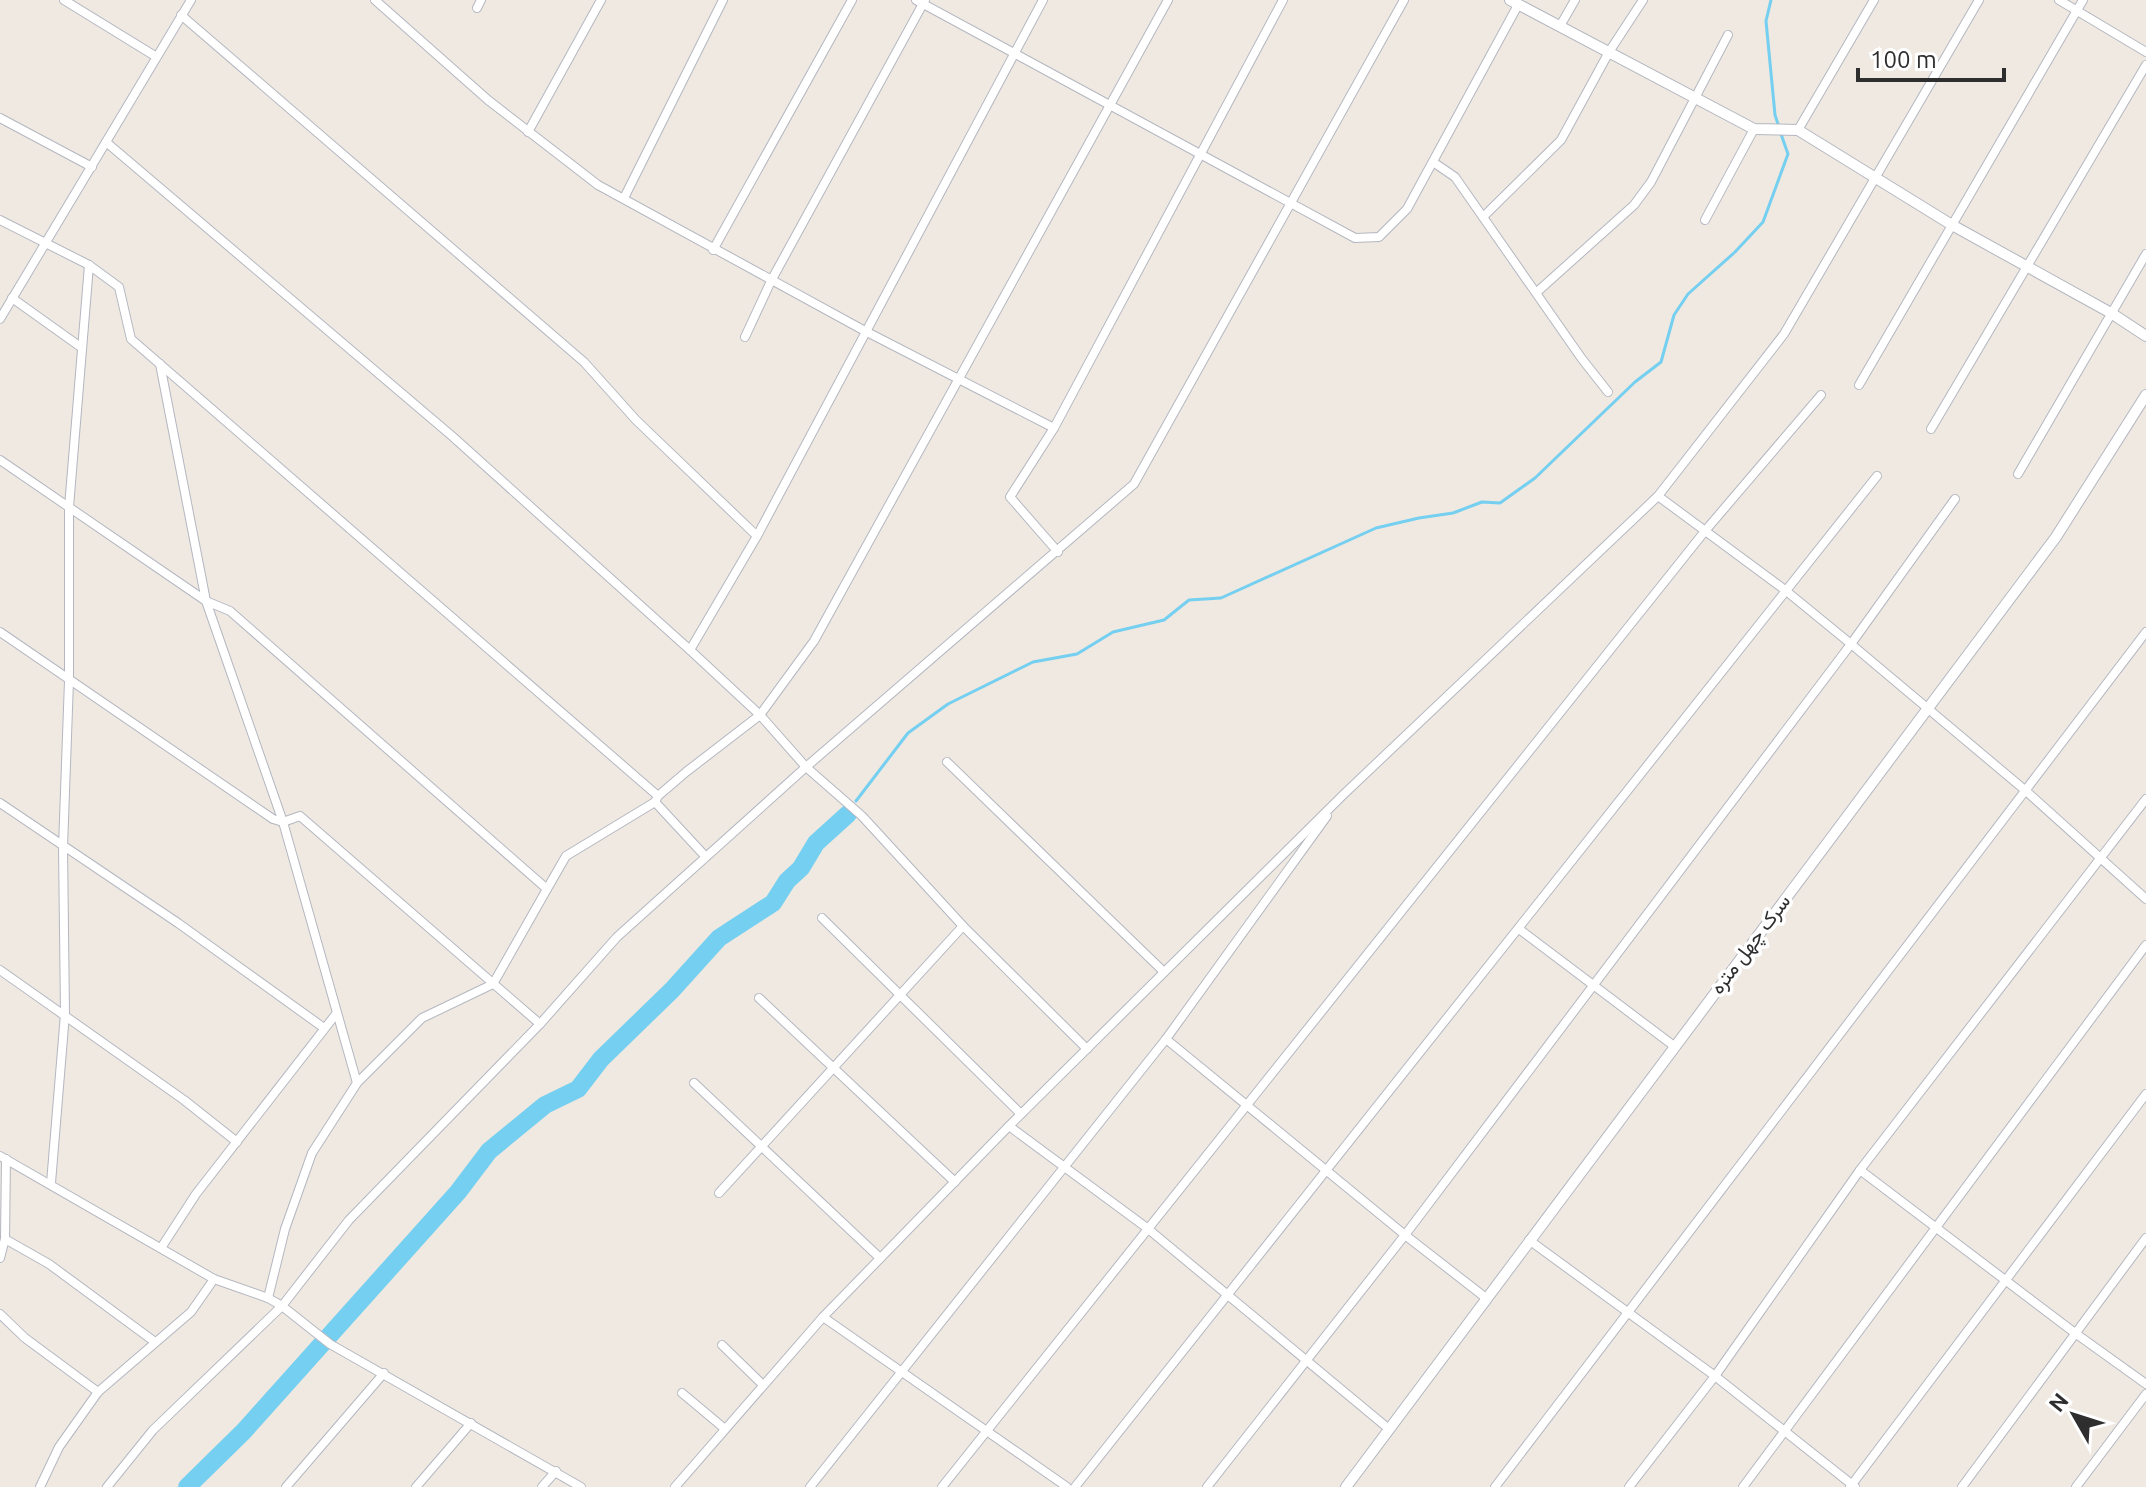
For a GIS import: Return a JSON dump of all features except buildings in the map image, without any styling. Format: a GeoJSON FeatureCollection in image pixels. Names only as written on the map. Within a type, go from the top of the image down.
{"type":"FeatureCollection","features":[{"type":"Feature","properties":{"kind":"street"},"geometry":{"type":"LineString","coordinates":[[64,0],[155,56]]}},
{"type":"Feature","properties":{"kind":"street"},"geometry":{"type":"LineString","coordinates":[[0,319],[191,0]]}},
{"type":"Feature","properties":{"kind":"street"},"geometry":{"type":"LineString","coordinates":[[375,0],[528,132],[598,185],[771,281],[1054,428]]}},
{"type":"Feature","properties":{"kind":"street"},"geometry":{"type":"LineString","coordinates":[[528,132],[601,0]]}},
{"type":"Feature","properties":{"kind":"street"},"geometry":{"type":"LineString","coordinates":[[624,198],[723,0]]}},
{"type":"Feature","properties":{"kind":"street"},"geometry":{"type":"LineString","coordinates":[[713,250],[852,0]]}},
{"type":"Feature","properties":{"kind":"street"},"geometry":{"type":"LineString","coordinates":[[690,650],[757,536],[1043,0]]}},
{"type":"Feature","properties":{"kind":"street"},"geometry":{"type":"LineString","coordinates":[[268,1298],[285,1229],[312,1153],[357,1083],[422,1018],[493,984],[566,856],[657,799],[760,715],[814,641],[1168,0]]}},
{"type":"Feature","properties":{"kind":"street"},"geometry":{"type":"LineString","coordinates":[[1058,552],[1010,497],[1054,428],[1283,0]]}},
{"type":"Feature","properties":{"kind":"street"},"geometry":{"type":"LineString","coordinates":[[107,1487],[153,1430],[282,1306],[349,1220],[540,1024],[617,937],[806,767],[1134,484],[1404,0]]}},
{"type":"Feature","properties":{"kind":"street"},"geometry":{"type":"LineString","coordinates":[[1560,26],[1575,0]]}},
{"type":"Feature","properties":{"kind":"street"},"geometry":{"type":"LineString","coordinates":[[1483,217],[1561,140],[1609,52],[1643,0]]}},
{"type":"Feature","properties":{"kind":"street"},"geometry":{"type":"LineString","coordinates":[[1792,131],[1874,0]]}},
{"type":"Feature","properties":{"kind":"street"},"geometry":{"type":"LineString","coordinates":[[675,1487],[823,1317],[1009,1126],[1343,795],[1658,496],[1784,334],[1979,0]]}},
{"type":"Feature","properties":{"kind":"street"},"geometry":{"type":"LineString","coordinates":[[2059,0],[2146,52]]}},
{"type":"Feature","properties":{"kind":"street"},"geometry":{"type":"LineString","coordinates":[[1859,385],[2083,0]]}},
{"type":"Feature","properties":{"kind":"street"},"geometry":{"type":"LineString","coordinates":[[745,337],[771,281],[921,1],[1355,238],[1379,237],[1407,209],[1514,2],[1754,129],[1792,131],[2146,336]]}},
{"type":"Feature","properties":{"kind":"street"},"geometry":{"type":"LineString","coordinates":[[181,15],[584,362],[636,420],[757,536]]}},
{"type":"Feature","properties":{"kind":"street"},"geometry":{"type":"LineString","coordinates":[[1537,292],[1634,205],[1651,182],[1728,35]]}},
{"type":"Feature","properties":{"kind":"street"},"geometry":{"type":"LineString","coordinates":[[1931,429],[2146,65]]}},
{"type":"Feature","properties":{"kind":"street"},"geometry":{"type":"LineString","coordinates":[[0,118],[92,167]]}},
{"type":"Feature","properties":{"kind":"street"},"geometry":{"type":"LineString","coordinates":[[1705,220],[1754,129]]}},
{"type":"Feature","properties":{"kind":"street"},"geometry":{"type":"LineString","coordinates":[[106,142],[452,436],[690,650],[760,715],[806,767],[862,816],[963,926],[1087,1049]]}},
{"type":"Feature","properties":{"kind":"street"},"geometry":{"type":"LineString","coordinates":[[1433,162],[1455,177],[1608,392]]}},
{"type":"Feature","properties":{"kind":"street"},"geometry":{"type":"LineString","coordinates":[[0,220],[89,265],[119,287],[131,339],[657,799],[705,856]]}},
{"type":"Feature","properties":{"kind":"street"},"geometry":{"type":"LineString","coordinates":[[2018,474],[2146,254]]}},
{"type":"Feature","properties":{"kind":"street"},"geometry":{"type":"LineString","coordinates":[[51,1183],[65,1014],[63,847],[69,681],[69,507],[89,265]]}},
{"type":"Feature","properties":{"kind":"street"},"geometry":{"type":"LineString","coordinates":[[12,298],[82,348]]}},
{"type":"Feature","properties":{"kind":"street"},"geometry":{"type":"LineString","coordinates":[[160,364],[206,601],[283,822],[357,1083]]}},
{"type":"Feature","properties":{"kind":"street"},"geometry":{"type":"LineString","coordinates":[[942,1487],[1705,531],[1821,395]]}},
{"type":"Feature","properties":{"kind":"street","name":"سرک چهل متره"},"geometry":{"type":"LineString","coordinates":[[1346,1487],[2056,537],[2146,395]]}},
{"type":"Feature","properties":{"kind":"street"},"geometry":{"type":"LineString","coordinates":[[0,460],[206,601],[230,611],[547,889]]}},
{"type":"Feature","properties":{"kind":"street"},"geometry":{"type":"LineString","coordinates":[[1075,1487],[1877,476]]}},
{"type":"Feature","properties":{"kind":"street"},"geometry":{"type":"LineString","coordinates":[[1658,496],[1785,590],[1851,644],[2026,791],[2146,899]]}},
{"type":"Feature","properties":{"kind":"street"},"geometry":{"type":"LineString","coordinates":[[1207,1487],[1405,1235],[1851,644],[1955,499]]}},
{"type":"Feature","properties":{"kind":"street"},"geometry":{"type":"LineString","coordinates":[[0,632],[273,819],[283,822],[300,816],[540,1024]]}},
{"type":"Feature","properties":{"kind":"street"},"geometry":{"type":"LineString","coordinates":[[1495,1487],[2146,632]]}},
{"type":"Feature","properties":{"kind":"street"},"geometry":{"type":"LineString","coordinates":[[947,762],[1164,972]]}},
{"type":"Feature","properties":{"kind":"street"},"geometry":{"type":"LineString","coordinates":[[810,1487],[1166,1039],[1343,795]]}},
{"type":"Feature","properties":{"kind":"street"},"geometry":{"type":"LineString","coordinates":[[1629,1487],[1715,1376],[1860,1170],[2146,799]]}},
{"type":"Feature","properties":{"kind":"street"},"geometry":{"type":"LineString","coordinates":[[0,803],[178,923],[324,1028]]}},
{"type":"Feature","properties":{"kind":"street"},"geometry":{"type":"LineString","coordinates":[[822,918],[1021,1114]]}},
{"type":"Feature","properties":{"kind":"street"},"geometry":{"type":"LineString","coordinates":[[719,1193],[963,926]]}},
{"type":"Feature","properties":{"kind":"street"},"geometry":{"type":"LineString","coordinates":[[1519,929],[1674,1046]]}},
{"type":"Feature","properties":{"kind":"street"},"geometry":{"type":"LineString","coordinates":[[1743,1487],[2146,945]]}},
{"type":"Feature","properties":{"kind":"street"},"geometry":{"type":"LineString","coordinates":[[0,970],[184,1100],[237,1142]]}},
{"type":"Feature","properties":{"kind":"street"},"geometry":{"type":"LineString","coordinates":[[759,998],[955,1182]]}},
{"type":"Feature","properties":{"kind":"street"},"geometry":{"type":"LineString","coordinates":[[161,1248],[196,1194],[336,1014]]}},
{"type":"Feature","properties":{"kind":"street"},"geometry":{"type":"LineString","coordinates":[[1166,1039],[1486,1298]]}},
{"type":"Feature","properties":{"kind":"street"},"geometry":{"type":"LineString","coordinates":[[694,1083],[880,1258]]}},
{"type":"Feature","properties":{"kind":"street"},"geometry":{"type":"LineString","coordinates":[[1529,1240],[1715,1376],[1853,1486],[2004,1279],[2146,1094]]}},
{"type":"Feature","properties":{"kind":"street"},"geometry":{"type":"LineString","coordinates":[[1009,1126],[1147,1228],[1389,1429]]}},
{"type":"Feature","properties":{"kind":"street"},"geometry":{"type":"LineString","coordinates":[[0,1258],[5,1239],[2,1222],[3,1158],[214,1279],[268,1298],[318,1337],[581,1487]]}},
{"type":"Feature","properties":{"kind":"street"},"geometry":{"type":"LineString","coordinates":[[1860,1170],[2146,1384]]}},
{"type":"Feature","properties":{"kind":"street"},"geometry":{"type":"LineString","coordinates":[[1962,1487],[2146,1238]]}},
{"type":"Feature","properties":{"kind":"street"},"geometry":{"type":"LineString","coordinates":[[5,1239],[49,1264],[155,1342]]}},
{"type":"Feature","properties":{"kind":"street"},"geometry":{"type":"LineString","coordinates":[[40,1487],[59,1447],[98,1392],[191,1312],[214,1279]]}},
{"type":"Feature","properties":{"kind":"street"},"geometry":{"type":"LineString","coordinates":[[0,1314],[25,1338],[98,1392]]}},
{"type":"Feature","properties":{"kind":"street"},"geometry":{"type":"LineString","coordinates":[[823,1317],[1067,1487]]}},
{"type":"Feature","properties":{"kind":"street"},"geometry":{"type":"LineString","coordinates":[[722,1345],[763,1385]]}},
{"type":"Feature","properties":{"kind":"street"},"geometry":{"type":"LineString","coordinates":[[286,1487],[384,1373]]}},
{"type":"Feature","properties":{"kind":"street"},"geometry":{"type":"LineString","coordinates":[[682,1393],[725,1429]]}},
{"type":"Feature","properties":{"kind":"street"},"geometry":{"type":"LineString","coordinates":[[2076,1487],[2146,1394]]}},
{"type":"Feature","properties":{"kind":"street"},"geometry":{"type":"LineString","coordinates":[[416,1487],[471,1423]]}},
{"type":"Feature","properties":{"kind":"street"},"geometry":{"type":"LineString","coordinates":[[542,1487],[556,1471]]}},
{"type":"Feature","properties":{"kind":"waterway"},"geometry":{"type":"LineString","coordinates":[[1771,0],[1766,21],[1775,115],[1779,127]]}},
{"type":"Feature","properties":{"kind":"waterway"},"geometry":{"type":"LineString","coordinates":[[856,801],[908,733],[948,704],[1033,662],[1077,654],[1113,632],[1164,620],[1189,600],[1221,598],[1376,528],[1453,513],[1482,502],[1500,503],[1535,478],[1635,382],[1661,362],[1674,315],[1688,294],[1763,222],[1788,154],[1781,134]]}},
{"type":"Feature","properties":{"kind":"waterway"},"geometry":{"type":"LineString","coordinates":[[187,1487],[244,1431],[458,1192],[489,1151],[545,1105],[578,1089],[601,1059],[672,990],[719,938],[773,903],[816,843],[848,814]]}}]}
